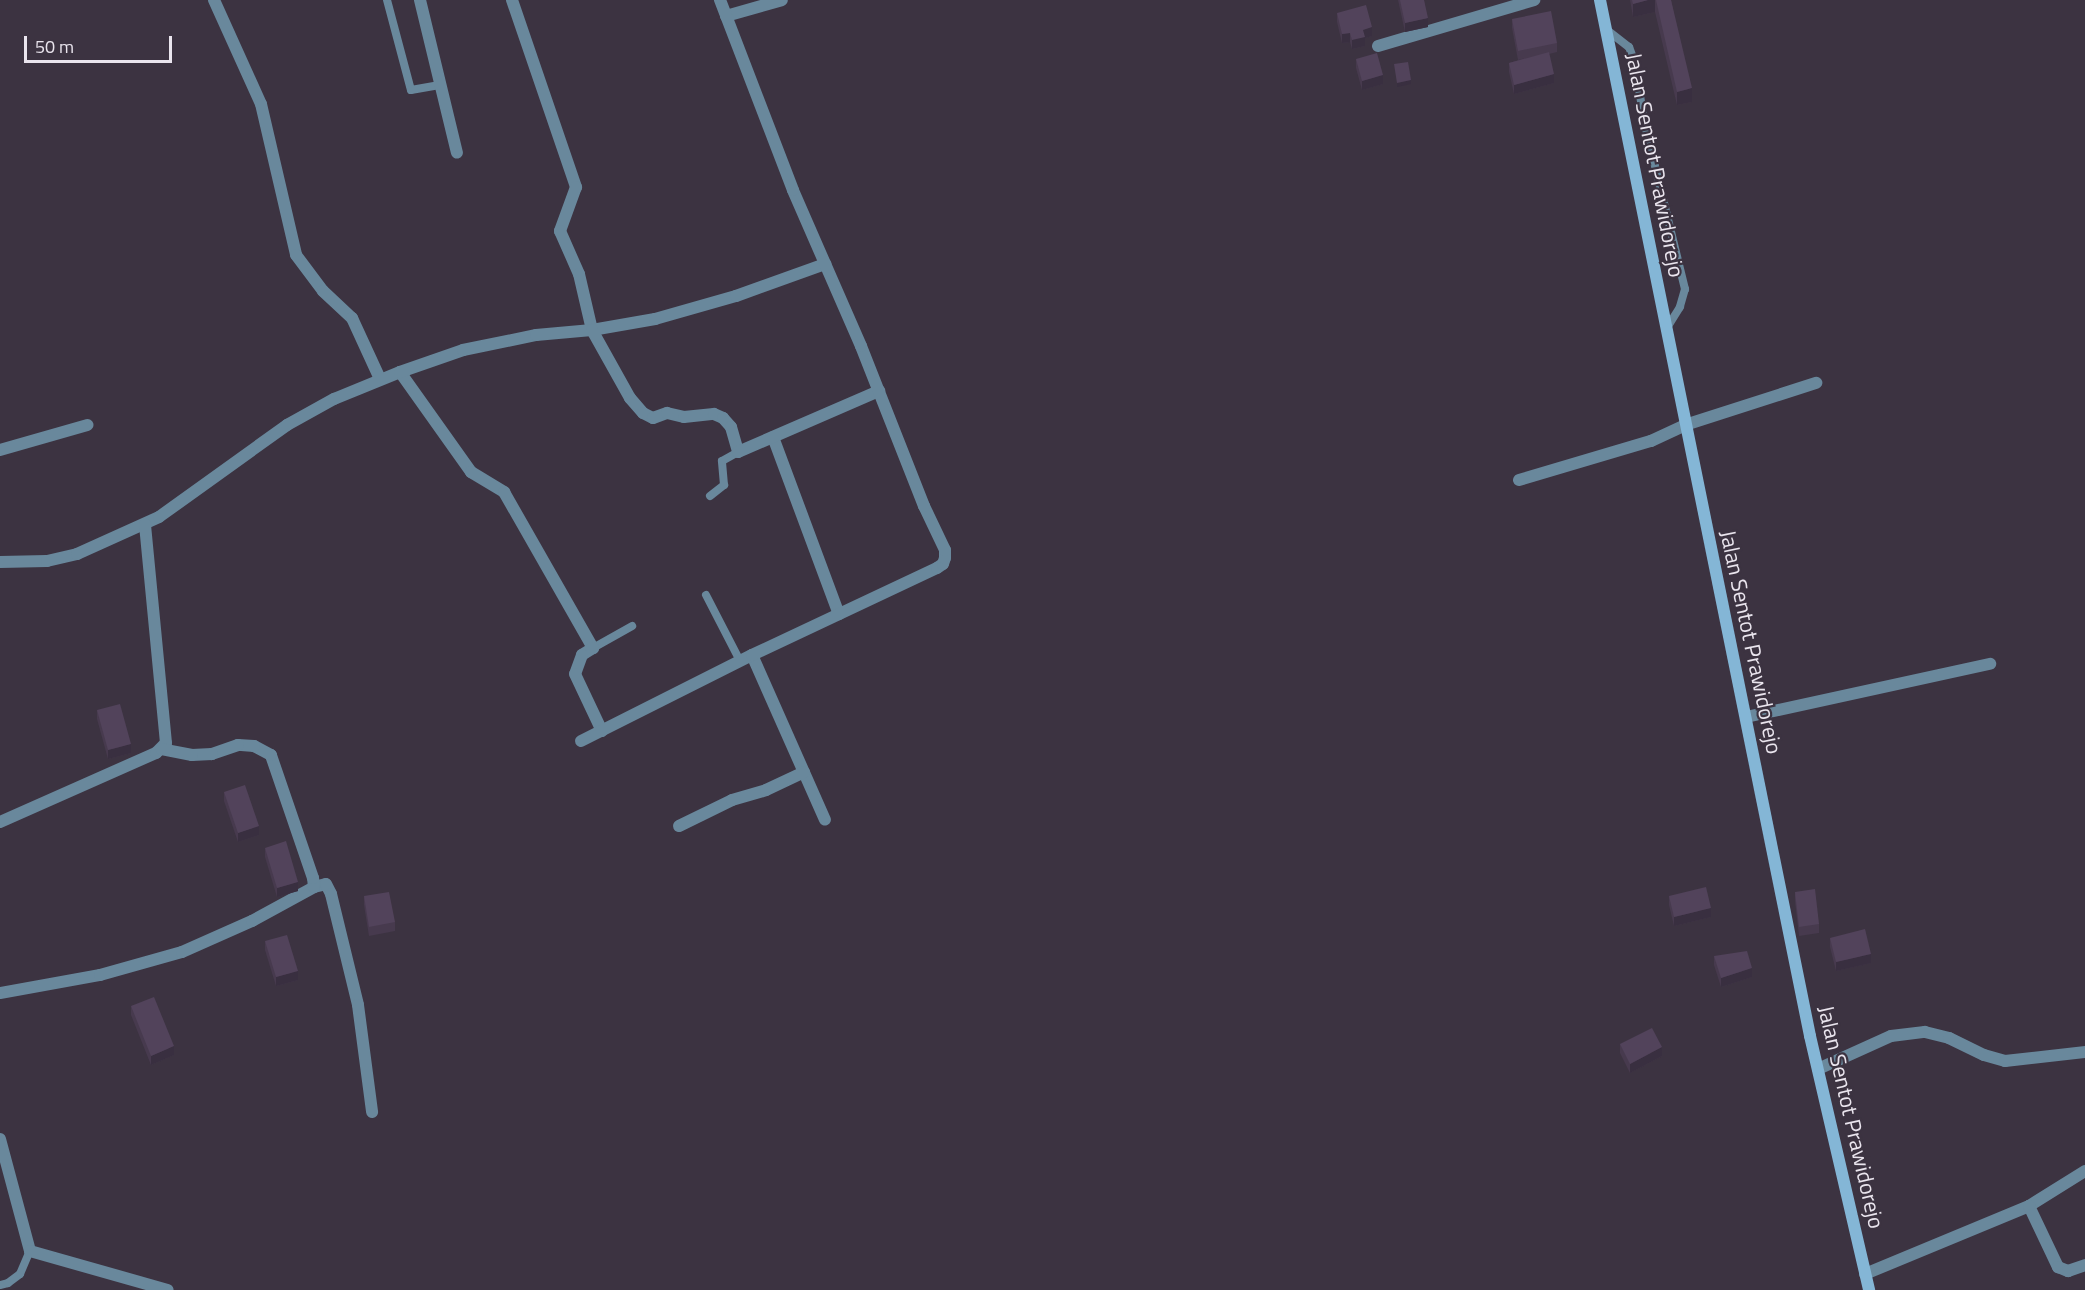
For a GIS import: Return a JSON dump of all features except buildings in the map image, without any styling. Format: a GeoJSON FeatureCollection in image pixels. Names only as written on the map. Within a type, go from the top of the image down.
{"type":"FeatureCollection","features":[{"type":"Feature","properties":{"kind":"main road","name":"Jalan Sentot Prawidorejo"},"geometry":{"type":"LineString","coordinates":[[1600,0],[1818,1069],[1869,1290]]}},
{"type":"Feature","properties":{"kind":"street"},"geometry":{"type":"LineString","coordinates":[[214,0],[261,104],[296,255],[323,291],[352,318],[380,380]]}},
{"type":"Feature","properties":{"kind":"street"},"geometry":{"type":"LineString","coordinates":[[420,0],[457,153]]}},
{"type":"Feature","properties":{"kind":"street"},"geometry":{"type":"LineString","coordinates":[[512,0],[576,187],[560,231],[579,274],[592,330],[630,398],[643,413],[653,418],[667,413],[684,417],[714,414],[723,418],[731,428],[738,452],[879,391]]}},
{"type":"Feature","properties":{"kind":"street"},"geometry":{"type":"LineString","coordinates":[[581,741],[752,655],[937,568],[943,564],[945,558],[945,550],[924,506],[879,391],[793,190],[720,0]]}},
{"type":"Feature","properties":{"kind":"street"},"geometry":{"type":"LineString","coordinates":[[726,16],[782,0]]}},
{"type":"Feature","properties":{"kind":"street"},"geometry":{"type":"LineString","coordinates":[[1378,46],[1534,0]]}},
{"type":"Feature","properties":{"kind":"street"},"geometry":{"type":"LineString","coordinates":[[0,562],[47,561],[77,554],[145,524],[159,517],[287,425],[334,399],[400,372],[463,350],[536,335],[592,330],[655,319],[736,296],[825,264]]}},
{"type":"Feature","properties":{"kind":"street"},"geometry":{"type":"LineString","coordinates":[[400,372],[471,472],[504,492],[593,648],[582,655],[575,674],[602,731]]}},
{"type":"Feature","properties":{"kind":"street"},"geometry":{"type":"LineString","coordinates":[[1519,480],[1652,441],[1685,425],[1815,383]]}},
{"type":"Feature","properties":{"kind":"street"},"geometry":{"type":"LineString","coordinates":[[0,450],[87,425]]}},
{"type":"Feature","properties":{"kind":"street"},"geometry":{"type":"LineString","coordinates":[[773,437],[839,614]]}},
{"type":"Feature","properties":{"kind":"street"},"geometry":{"type":"LineString","coordinates":[[0,822],[162,749],[166,743],[145,524]]}},
{"type":"Feature","properties":{"kind":"street"},"geometry":{"type":"LineString","coordinates":[[752,655],[825,820]]}},
{"type":"Feature","properties":{"kind":"street"},"geometry":{"type":"LineString","coordinates":[[1746,717],[1990,664]]}},
{"type":"Feature","properties":{"kind":"street"},"geometry":{"type":"LineString","coordinates":[[162,749],[192,755],[212,754],[238,745],[254,746],[270,755],[314,886]]}},
{"type":"Feature","properties":{"kind":"street"},"geometry":{"type":"LineString","coordinates":[[679,826],[732,800],[766,790],[804,772]]}},
{"type":"Feature","properties":{"kind":"street"},"geometry":{"type":"LineString","coordinates":[[0,993],[100,975],[182,952],[252,921],[314,886],[326,884],[331,894],[358,1005],[372,1112]]}},
{"type":"Feature","properties":{"kind":"street"},"geometry":{"type":"LineString","coordinates":[[1818,1069],[1892,1036],[1925,1032],[1949,1038],[1983,1056],[2005,1061],[2085,1052]]}},
{"type":"Feature","properties":{"kind":"street"},"geometry":{"type":"LineString","coordinates":[[0,1139],[30,1251],[168,1290]]}},
{"type":"Feature","properties":{"kind":"street"},"geometry":{"type":"LineString","coordinates":[[1865,1274],[2029,1206],[2085,1172]]}},
{"type":"Feature","properties":{"kind":"street"},"geometry":{"type":"LineString","coordinates":[[2029,1206],[2058,1266],[2068,1272],[2085,1265]]}},
{"type":"Feature","properties":{"kind":"lane"},"geometry":{"type":"LineString","coordinates":[[387,0],[411,90],[440,85]]}},
{"type":"Feature","properties":{"kind":"lane"},"geometry":{"type":"LineString","coordinates":[[1606,30],[1629,47],[1634,60],[1645,125],[1685,289],[1680,308],[1667,328]]}},
{"type":"Feature","properties":{"kind":"lane"},"geometry":{"type":"LineString","coordinates":[[710,496],[724,485],[722,461],[738,452]]}},
{"type":"Feature","properties":{"kind":"lane"},"geometry":{"type":"LineString","coordinates":[[706,595],[740,661]]}},
{"type":"Feature","properties":{"kind":"lane"},"geometry":{"type":"LineString","coordinates":[[593,648],[632,626]]}},
{"type":"Feature","properties":{"kind":"lane"},"geometry":{"type":"LineString","coordinates":[[0,1285],[8,1283],[20,1274],[30,1251]]}}]}
